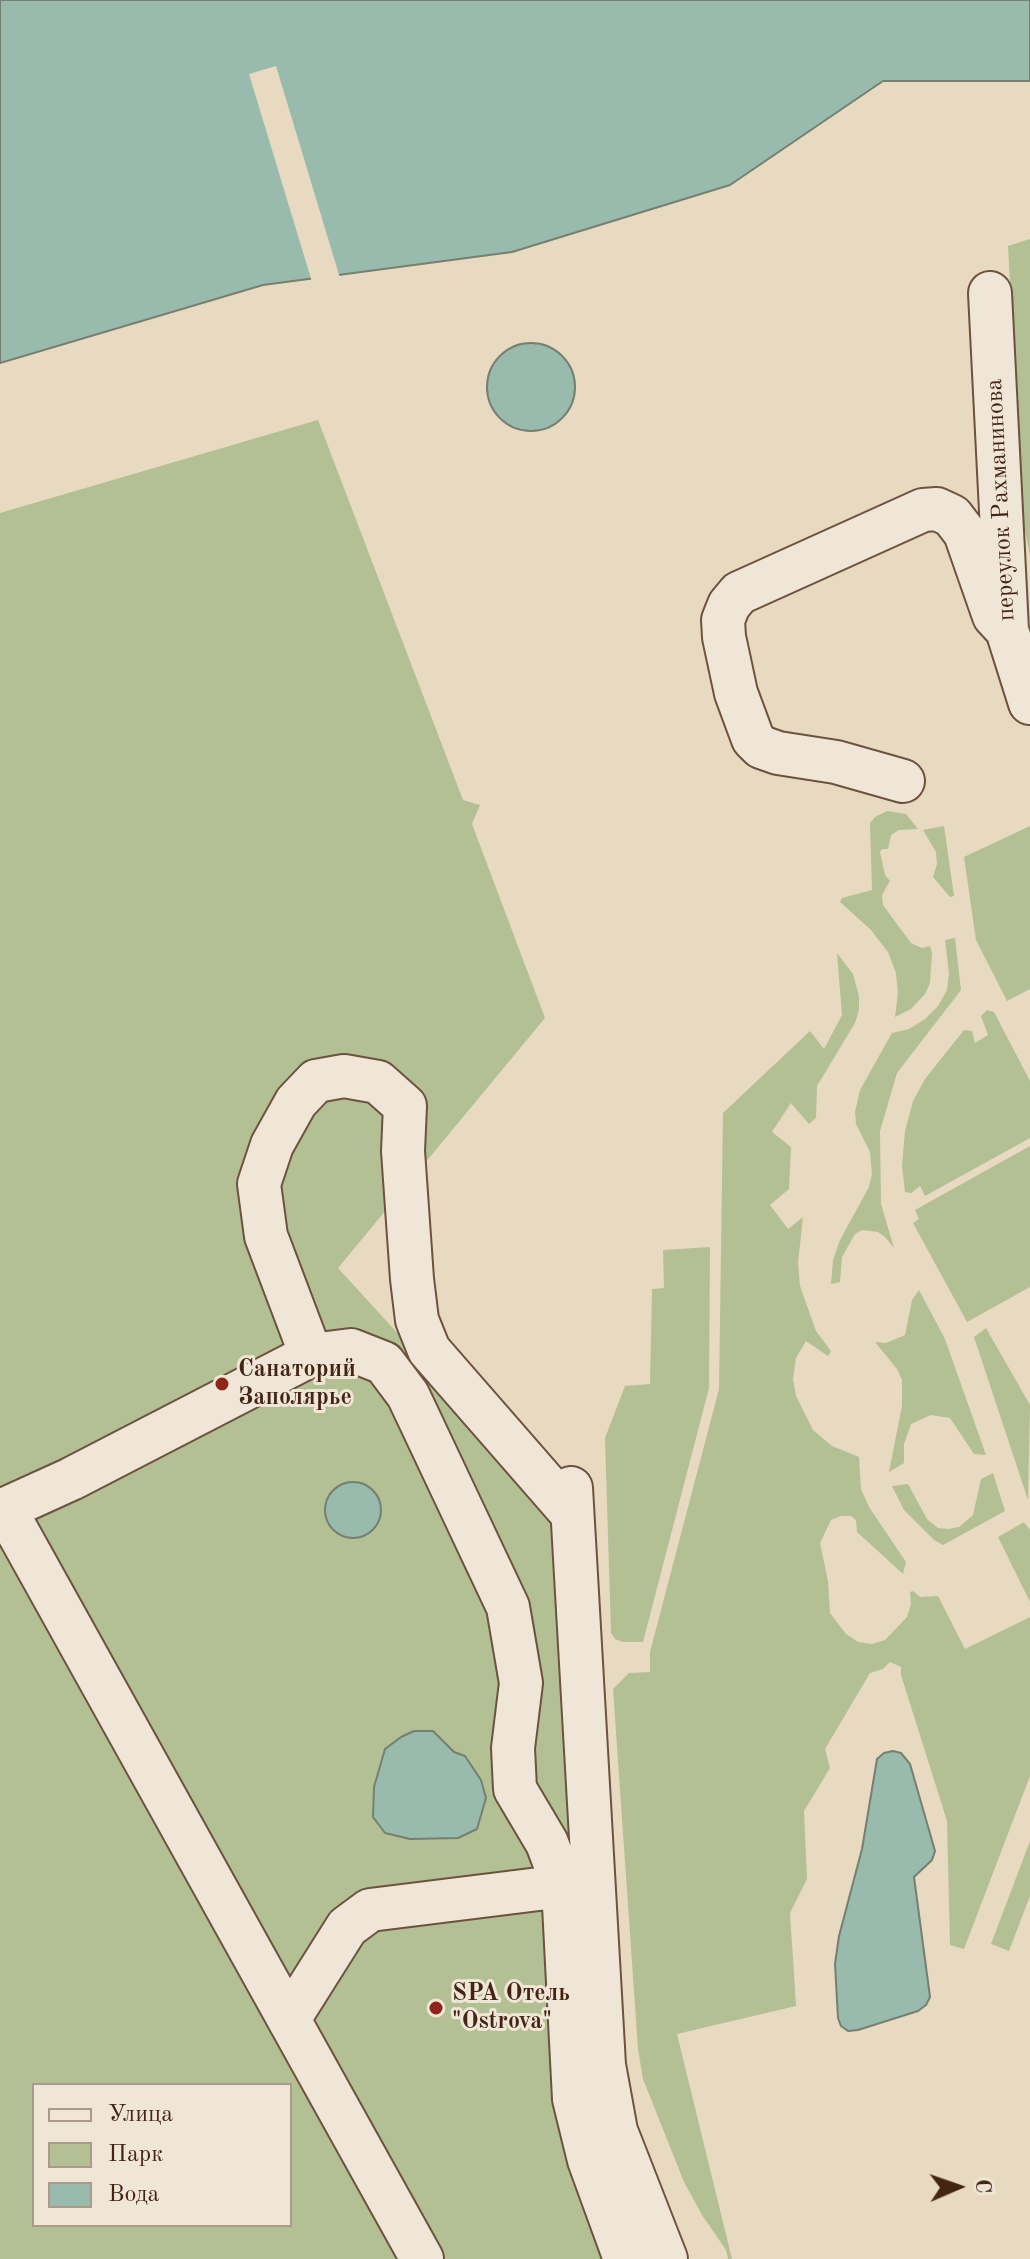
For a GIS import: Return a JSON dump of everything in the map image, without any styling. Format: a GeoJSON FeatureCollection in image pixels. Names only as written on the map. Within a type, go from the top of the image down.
{"type":"FeatureCollection","features":[{"type":"Feature","properties":{"kind":"lane","name":"переулок Рахманинова"},"geometry":{"type":"LineString","coordinates":[[990,293],[1007,630],[1030,703]]}},
{"type":"Feature","properties":{"kind":"lane"},"geometry":{"type":"LineString","coordinates":[[903,781],[836,762],[778,753],[761,747],[753,739],[736,693],[724,637],[723,620],[729,605],[739,593],[923,510],[937,509],[952,516],[965,533],[994,616],[1007,630]]}},
{"type":"Feature","properties":{"kind":"lane"},"geometry":{"type":"LineString","coordinates":[[311,1355],[266,1236],[259,1184],[272,1145],[296,1102],[316,1081],[344,1076],[378,1082],[405,1106],[403,1151],[412,1279],[417,1320],[429,1350],[571,1500],[604,2065],[616,2131],[666,2259]]}},
{"type":"Feature","properties":{"kind":"lane"},"geometry":{"type":"LineString","coordinates":[[422,2259],[5,1509],[71,1479],[311,1355],[351,1350],[384,1363],[408,1395],[508,1607],[521,1683],[513,1748],[515,1789],[547,1843],[563,1886],[574,2099],[589,2160],[625,2259]]}},
{"type":"Feature","properties":{"kind":"lane"},"geometry":{"type":"LineString","coordinates":[[289,2019],[347,1927],[370,1910],[563,1886]]}},
{"type":"Feature","properties":{"kind":"green space"},"geometry":{"type":"Polygon","coordinates":[[[1030,239],[1030,555],[1023,520],[1008,246],[1030,239]]]}},
{"type":"Feature","properties":{"kind":"green space","name":"Санаторий Заполярье"},"geometry":{"type":"Polygon","coordinates":[[[318,420],[463,800],[480,805],[472,824],[545,1018],[338,1268],[549,1499],[589,2127],[643,2259],[0,2259],[0,513],[318,420]]]}},
{"type":"Feature","properties":{"kind":"green space"},"geometry":{"type":"Polygon","coordinates":[[[887,811],[906,814],[918,829],[899,830],[891,835],[888,849],[880,852],[885,875],[890,881],[882,895],[883,905],[911,943],[922,948],[930,946],[932,953],[930,983],[925,994],[911,1009],[895,1017],[898,993],[896,973],[888,952],[871,930],[840,902],[842,898],[872,890],[870,823],[887,811]]]}},
{"type":"Feature","properties":{"kind":"green space"},"geometry":{"type":"Polygon","coordinates":[[[944,826],[954,896],[950,897],[933,877],[937,864],[936,852],[923,830],[944,826]]]}},
{"type":"Feature","properties":{"kind":"green space"},"geometry":{"type":"Polygon","coordinates":[[[1030,826],[1030,989],[1007,1001],[976,940],[964,857],[1030,826]]]}},
{"type":"Feature","properties":{"kind":"green space"},"geometry":{"type":"Polygon","coordinates":[[[955,938],[961,990],[897,1073],[880,1131],[881,1204],[894,1248],[878,1232],[862,1230],[855,1234],[842,1257],[840,1282],[831,1284],[833,1260],[840,1240],[869,1187],[872,1174],[870,1152],[856,1124],[860,1090],[892,1033],[909,1029],[938,1006],[947,990],[949,974],[945,940],[955,938]]]}},
{"type":"Feature","properties":{"kind":"green space"},"geometry":{"type":"Polygon","coordinates":[[[837,953],[853,974],[859,1010],[855,1023],[817,1086],[816,1118],[809,1124],[791,1103],[772,1132],[791,1147],[789,1189],[770,1205],[788,1229],[803,1217],[798,1263],[800,1286],[816,1331],[831,1351],[828,1356],[806,1341],[796,1358],[793,1379],[796,1396],[813,1430],[832,1446],[859,1457],[861,1489],[869,1507],[906,1562],[903,1574],[857,1532],[856,1520],[851,1516],[831,1520],[820,1543],[828,1581],[830,1613],[846,1634],[858,1642],[872,1644],[885,1640],[907,1617],[911,1604],[910,1592],[920,1597],[938,1596],[965,1649],[1030,1617],[1030,1776],[964,1949],[950,1945],[947,1821],[901,1667],[890,1662],[883,1669],[870,1673],[825,1749],[830,1768],[804,1811],[807,1879],[790,1913],[796,2006],[677,2034],[732,2259],[728,2259],[726,2250],[684,2182],[643,2079],[638,2049],[613,1689],[629,1673],[650,1672],[650,1652],[719,1389],[723,1113],[810,1031],[824,1049],[842,1015],[837,953]]]}},
{"type":"Feature","properties":{"kind":"green space"},"geometry":{"type":"Polygon","coordinates":[[[987,1010],[994,1012],[1030,1081],[1030,1138],[925,1196],[920,1186],[911,1193],[905,1192],[902,1166],[905,1131],[913,1101],[925,1079],[964,1030],[972,1031],[975,1043],[988,1035],[981,1016],[987,1010]]]}},
{"type":"Feature","properties":{"kind":"green space"},"geometry":{"type":"Polygon","coordinates":[[[1030,1146],[1030,1287],[967,1322],[913,1223],[919,1219],[915,1210],[1030,1146]]]}},
{"type":"Feature","properties":{"kind":"green space"},"geometry":{"type":"Polygon","coordinates":[[[710,1247],[709,1388],[643,1642],[623,1642],[611,1633],[605,1438],[625,1386],[650,1384],[652,1289],[664,1288],[663,1250],[710,1247]]]}},
{"type":"Feature","properties":{"kind":"green space"},"geometry":{"type":"Polygon","coordinates":[[[919,1290],[945,1339],[986,1455],[974,1454],[950,1418],[931,1415],[911,1424],[904,1444],[904,1463],[889,1472],[902,1406],[902,1380],[875,1342],[886,1343],[905,1335],[912,1300],[919,1290]]]}},
{"type":"Feature","properties":{"kind":"green space"},"geometry":{"type":"Polygon","coordinates":[[[986,1328],[1030,1405],[1028,1500],[974,1337],[986,1328]]]}},
{"type":"Feature","properties":{"kind":"green space"},"geometry":{"type":"Polygon","coordinates":[[[993,1473],[1005,1511],[943,1545],[904,1510],[892,1486],[908,1484],[927,1519],[938,1528],[948,1529],[959,1527],[973,1515],[981,1479],[993,1473]]]}},
{"type":"Feature","properties":{"kind":"green space"},"geometry":{"type":"Polygon","coordinates":[[[1024,1522],[1030,1530],[1030,1602],[998,1537],[1024,1522]]]}},
{"type":"Feature","properties":{"kind":"green space"},"geometry":{"type":"Polygon","coordinates":[[[1030,1841],[1030,1896],[1009,1951],[991,1944],[1030,1841]]]}},
{"type":"Feature","properties":{"kind":"water"},"geometry":{"type":"Polygon","coordinates":[[[0,0],[1030,0],[1030,81],[883,81],[730,185],[512,252],[263,285],[0,363],[0,0]]]}},
{"type":"Feature","properties":{"kind":"water"},"geometry":{"type":"Polygon","coordinates":[[[531,343],[548,347],[562,356],[571,370],[575,387],[571,404],[562,418],[548,427],[531,431],[514,427],[500,418],[491,404],[487,387],[491,370],[500,356],[514,347],[531,343]]]}},
{"type":"Feature","properties":{"kind":"water"},"geometry":{"type":"Polygon","coordinates":[[[353,1482],[373,1490],[381,1510],[373,1530],[353,1538],[333,1530],[325,1510],[333,1490],[353,1482]]]}},
{"type":"Feature","properties":{"kind":"water"},"geometry":{"type":"Polygon","coordinates":[[[414,1731],[433,1731],[454,1752],[465,1756],[481,1780],[486,1798],[477,1829],[458,1838],[410,1839],[385,1833],[373,1817],[374,1787],[385,1749],[414,1731]]]}},
{"type":"Feature","properties":{"kind":"water"},"geometry":{"type":"Polygon","coordinates":[[[893,1751],[901,1753],[910,1764],[935,1851],[932,1860],[914,1877],[930,1997],[918,2011],[848,2031],[841,2026],[838,2018],[835,1964],[839,1936],[862,1849],[877,1759],[893,1751]]]}},
{"type":"Feature","properties":{"kind":"pier"},"geometry":{"type":"Polygon","coordinates":[[[276,66],[340,278],[312,282],[249,74],[276,66]]]}},
{"type":"Feature","properties":{"kind":"place","name":"Санаторий Заполярье"},"geometry":{"type":"Point","coordinates":[222,1384]}},
{"type":"Feature","properties":{"kind":"place","name":"SPA Отель \"Ostrova\""},"geometry":{"type":"Point","coordinates":[436,2008]}}]}
